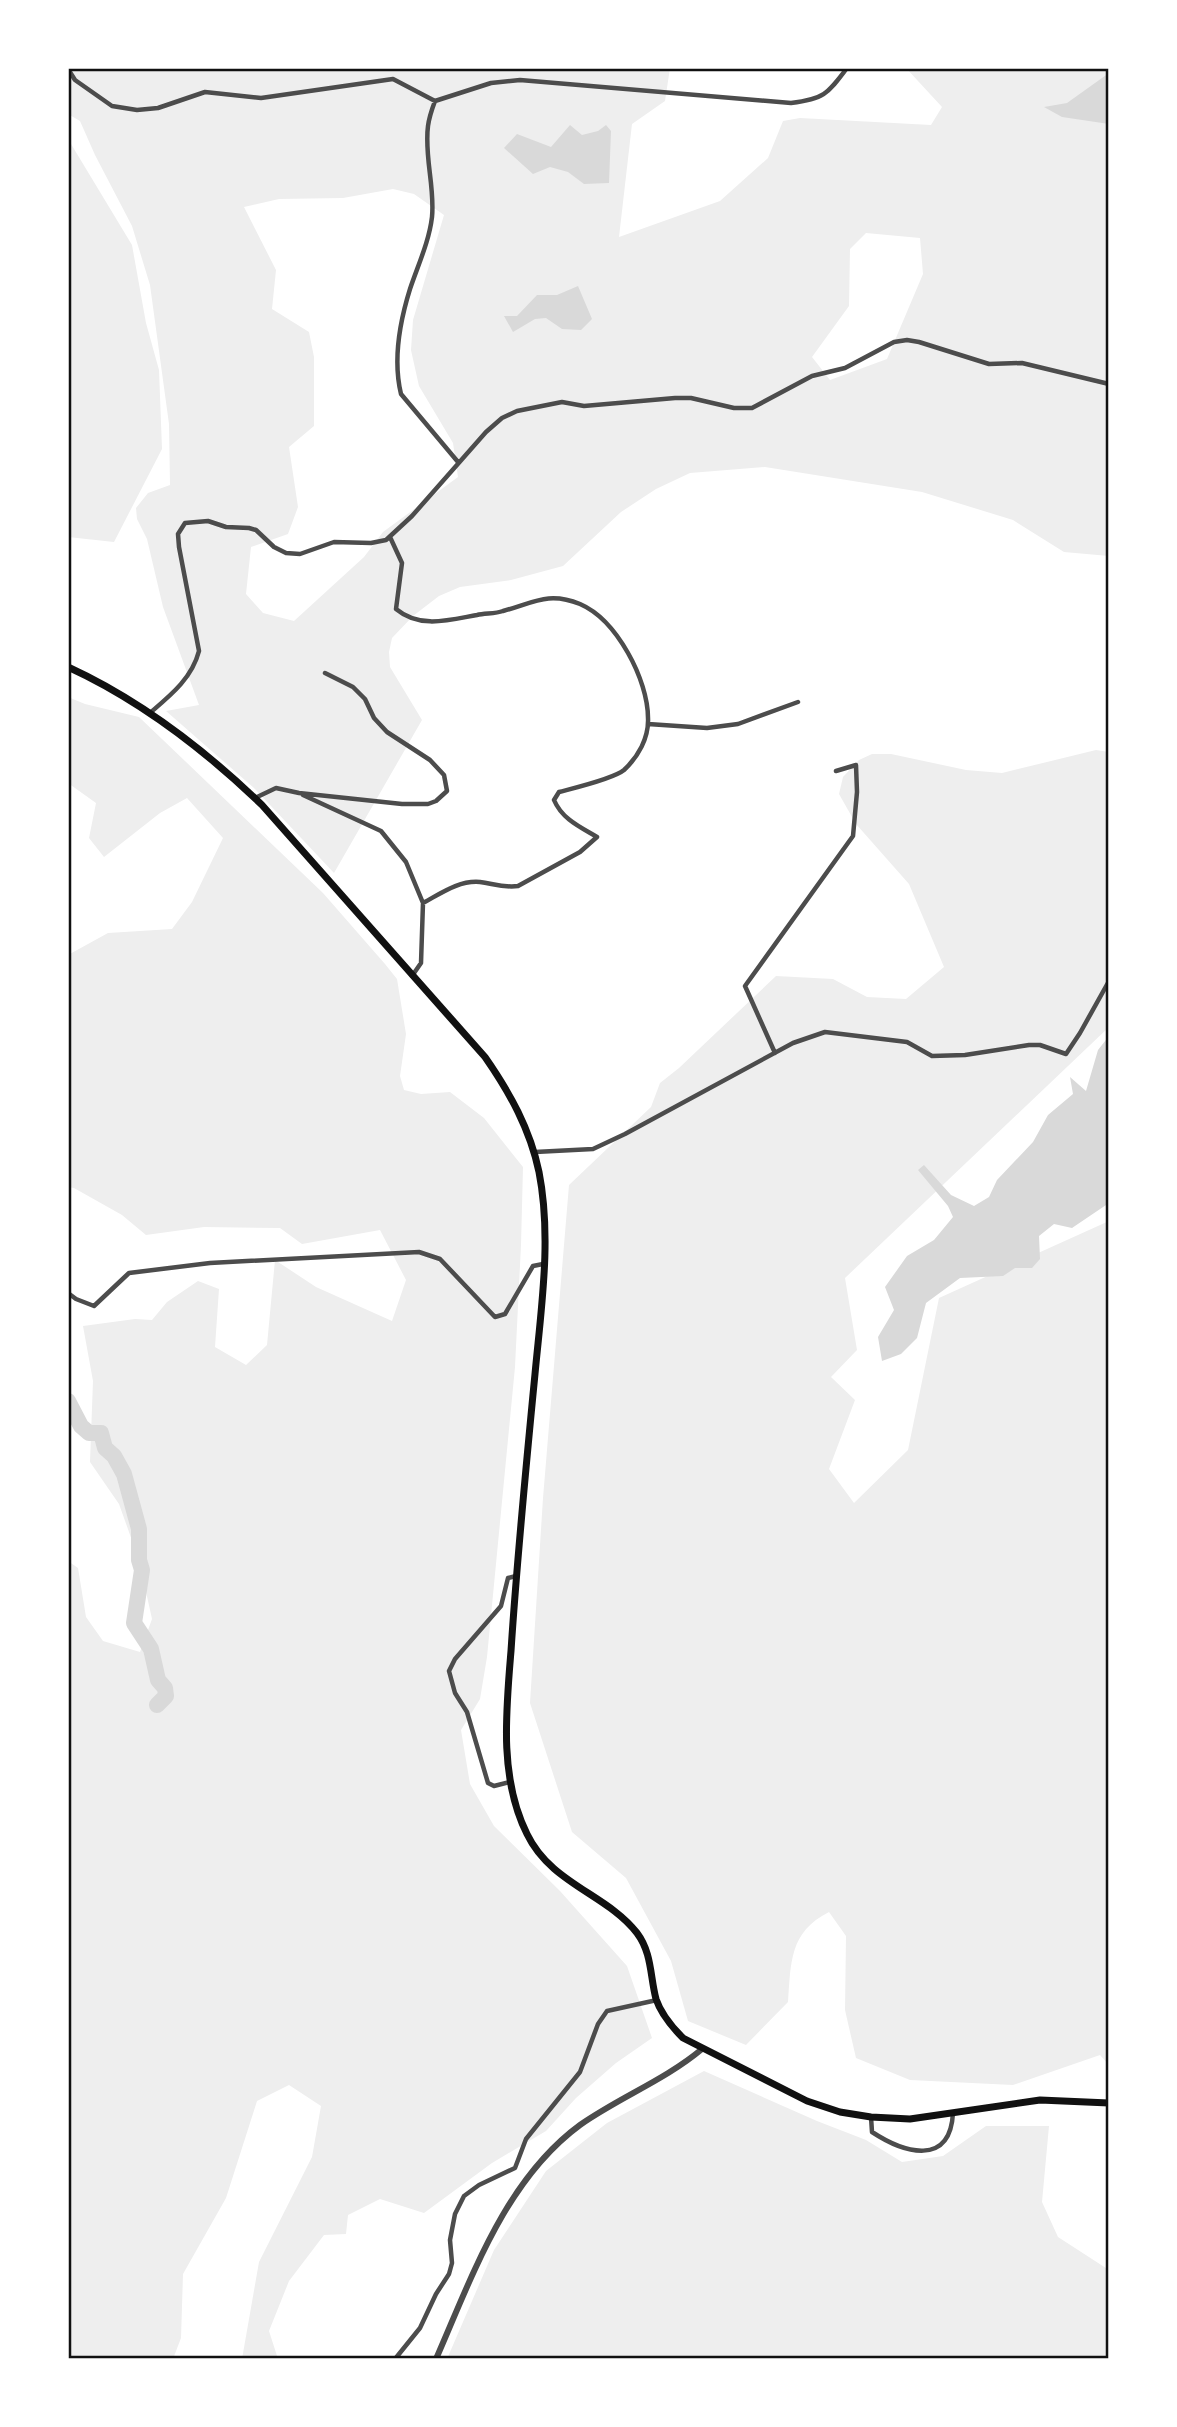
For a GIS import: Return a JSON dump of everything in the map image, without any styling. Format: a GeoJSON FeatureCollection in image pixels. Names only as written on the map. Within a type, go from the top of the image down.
{"type":"FeatureCollection","features":[{"type":"Feature","properties":{"kind":"main road"},"geometry":{"type":"LineString","coordinates":[[68,667],[151,712],[229,773],[255,798],[491,1066],[519,1112],[534,1152],[545,1216],[507,1698],[510,1782],[519,1816],[527,1836],[538,1852],[570,1882],[609,1908],[636,1932],[646,1948],[651,1964],[657,2000],[683,2038],[807,2101],[840,2112],[909,2119],[1040,2100],[1109,2103]]}},
{"type":"Feature","properties":{"kind":"street"},"geometry":{"type":"LineString","coordinates":[[68,69],[75,80],[112,106],[137,110],[158,108],[205,92],[261,98],[393,79],[435,100],[491,83],[520,80],[790,103],[822,97],[847,68]]}},
{"type":"Feature","properties":{"kind":"street"},"geometry":{"type":"LineString","coordinates":[[435,100],[427,141],[433,195],[432,220],[404,312],[399,339],[399,384],[401,394],[458,462]]}},
{"type":"Feature","properties":{"kind":"street"},"geometry":{"type":"LineString","coordinates":[[151,712],[187,678],[196,664],[199,651],[178,547],[178,534],[185,523],[208,521],[226,527],[257,530],[274,547],[286,554],[300,554],[334,542],[386,540],[412,516],[486,432],[502,418],[517,411],[562,402],[584,406],[675,398],[691,398],[734,408],[752,408],[812,376],[845,368],[894,342],[906,340],[989,364],[1021,363],[1109,384]]}},
{"type":"Feature","properties":{"kind":"street"},"geometry":{"type":"LineString","coordinates":[[390,536],[402,563],[396,609],[404,615],[441,623],[478,614],[502,612],[532,600],[554,597],[583,605],[597,615],[614,632],[635,667],[645,696],[648,724],[644,742],[621,772],[558,793],[554,800],[557,808],[570,821],[597,838],[580,852],[518,886],[507,888],[470,882],[453,887],[423,903]]}},
{"type":"Feature","properties":{"kind":"street"},"geometry":{"type":"LineString","coordinates":[[255,798],[276,788],[402,804],[428,804],[436,802],[447,791],[444,775],[430,760],[387,732],[374,718],[365,699],[353,687],[325,673]]}},
{"type":"Feature","properties":{"kind":"street"},"geometry":{"type":"LineString","coordinates":[[648,724],[707,728],[738,724],[798,702]]}},
{"type":"Feature","properties":{"kind":"street"},"geometry":{"type":"LineString","coordinates":[[775,1052],[745,986],[853,836],[856,765],[836,771]]}},
{"type":"Feature","properties":{"kind":"street"},"geometry":{"type":"LineString","coordinates":[[299,793],[381,831],[406,862],[423,903],[421,963],[412,975]]}},
{"type":"Feature","properties":{"kind":"street"},"geometry":{"type":"LineString","coordinates":[[534,1152],[593,1149],[775,1052],[825,1032],[907,1042],[932,1056],[965,1055],[1028,1045],[1040,1045],[1066,1054],[1109,981]]}},
{"type":"Feature","properties":{"kind":"street"},"geometry":{"type":"LineString","coordinates":[[68,1293],[94,1306],[129,1273],[210,1263],[419,1252],[440,1259],[495,1317],[505,1314],[533,1266],[543,1264]]}},
{"type":"Feature","properties":{"kind":"street"},"geometry":{"type":"LineString","coordinates":[[510,1782],[494,1786],[488,1783],[467,1712],[455,1693],[449,1671],[455,1659],[501,1606],[508,1578],[516,1576]]}},
{"type":"Feature","properties":{"kind":"street"},"geometry":{"type":"LineString","coordinates":[[395,2359],[420,2328],[449,2273],[452,2263],[450,2240],[455,2214],[464,2196],[515,2168],[526,2139],[580,2072],[598,2024],[607,2011],[657,2000]]}},
{"type":"Feature","properties":{"kind":"street"},"geometry":{"type":"LineString","coordinates":[[436,2359],[465,2290],[497,2227],[519,2190],[538,2166],[579,2126],[681,2067],[702,2049]]}},
{"type":"Feature","properties":{"kind":"street"},"geometry":{"type":"LineString","coordinates":[[871,2117],[872,2132],[892,2145],[910,2151],[923,2151],[938,2146],[947,2139],[952,2128],[953,2112]]}},
{"type":"Feature","properties":{"kind":"shaded area"},"geometry":{"type":"Polygon","coordinates":[[[68,68],[670,68],[665,101],[632,124],[619,237],[720,201],[768,158],[783,121],[800,118],[931,125],[942,107],[906,68],[1109,68],[1109,556],[1064,552],[1013,520],[922,492],[765,467],[690,473],[656,489],[621,512],[563,566],[511,580],[460,587],[439,596],[413,616],[392,638],[390,667],[422,720],[334,873],[254,788],[166,711],[199,705],[163,607],[147,539],[137,519],[136,508],[148,493],[170,485],[169,424],[150,285],[132,226],[80,121],[68,114],[68,68]],[[393,189],[343,198],[279,199],[244,207],[276,270],[272,309],[309,332],[314,357],[314,426],[289,447],[298,507],[288,534],[251,547],[246,594],[263,613],[294,621],[364,557],[383,532],[458,477],[453,443],[419,386],[411,350],[413,320],[444,215],[414,194],[393,189]],[[866,233],[850,249],[849,306],[812,357],[830,380],[887,359],[923,274],[920,238],[866,233]]]}},
{"type":"Feature","properties":{"kind":"shaded area"},"geometry":{"type":"Polygon","coordinates":[[[1109,73],[1109,124],[1062,117],[1044,107],[1067,103],[1109,73]]]}},
{"type":"Feature","properties":{"kind":"shaded area"},"geometry":{"type":"Polygon","coordinates":[[[570,125],[582,135],[598,131],[606,125],[611,131],[609,183],[584,184],[568,172],[550,167],[533,174],[504,148],[517,134],[551,147],[570,125]]]}},
{"type":"Feature","properties":{"kind":"shaded area"},"geometry":{"type":"Polygon","coordinates":[[[68,139],[132,245],[146,323],[159,370],[162,449],[114,542],[68,537],[68,139]]]}},
{"type":"Feature","properties":{"kind":"shaded area"},"geometry":{"type":"Polygon","coordinates":[[[578,286],[592,319],[581,330],[562,329],[546,318],[535,319],[513,332],[504,316],[517,316],[537,295],[557,295],[578,286]]]}},
{"type":"Feature","properties":{"kind":"shaded area"},"geometry":{"type":"Polygon","coordinates":[[[68,697],[85,704],[139,717],[323,893],[397,979],[406,1034],[400,1076],[404,1090],[421,1094],[450,1092],[484,1118],[523,1167],[515,1367],[487,1657],[480,1699],[461,1730],[470,1784],[494,1826],[560,1891],[627,1966],[652,2038],[616,2063],[576,2098],[546,2131],[492,2163],[424,2213],[380,2199],[348,2215],[346,2234],[324,2235],[289,2281],[269,2331],[278,2359],[242,2359],[259,2262],[312,2157],[321,2106],[289,2085],[257,2101],[226,2198],[183,2274],[181,2338],[173,2359],[68,2359],[68,1561],[78,1568],[86,1617],[103,1641],[140,1652],[152,1619],[139,1560],[119,1504],[90,1462],[93,1381],[83,1326],[135,1319],[152,1320],[167,1302],[198,1281],[219,1289],[215,1347],[246,1365],[267,1345],[275,1260],[316,1287],[392,1321],[406,1280],[380,1230],[302,1244],[280,1228],[204,1227],[146,1235],[122,1215],[68,1187],[68,955],[108,933],[172,929],[192,902],[223,838],[187,798],[160,813],[104,857],[89,838],[96,803],[68,783],[68,697]]]}},
{"type":"Feature","properties":{"kind":"shaded area"},"geometry":{"type":"Polygon","coordinates":[[[1096,750],[1109,752],[1109,1027],[845,1278],[857,1350],[831,1377],[855,1400],[829,1469],[854,1503],[908,1450],[939,1298],[1109,1221],[1109,2065],[1100,2055],[1013,2085],[910,2080],[856,2058],[845,2010],[846,1936],[829,1912],[806,1929],[799,1939],[792,1962],[788,2002],[746,2045],[688,2021],[671,1961],[626,1878],[572,1832],[530,1703],[543,1498],[569,1185],[651,1107],[660,1083],[776,976],[833,979],[867,997],[906,999],[944,967],[909,884],[856,824],[839,794],[843,777],[859,760],[872,754],[891,754],[966,770],[1002,773],[1096,750]]]}},
{"type":"Feature","properties":{"kind":"shaded area"},"geometry":{"type":"Polygon","coordinates":[[[1109,1036],[1109,1203],[1072,1228],[1054,1224],[1039,1236],[1040,1259],[1032,1268],[1015,1268],[1003,1276],[960,1278],[926,1303],[917,1338],[901,1354],[882,1361],[878,1337],[894,1310],[885,1287],[907,1256],[934,1240],[953,1217],[948,1206],[918,1170],[924,1165],[951,1195],[974,1206],[989,1197],[997,1180],[1033,1142],[1048,1115],[1073,1094],[1070,1077],[1086,1091],[1098,1050],[1109,1036]]]}},
{"type":"Feature","properties":{"kind":"shaded area"},"geometry":{"type":"Polygon","coordinates":[[[704,2071],[866,2140],[902,2162],[943,2156],[986,2126],[1049,2126],[1042,2202],[1058,2237],[1109,2270],[1109,2359],[447,2359],[494,2250],[546,2171],[607,2123],[704,2071]]]}},
{"type":"Feature","properties":{"kind":"waterway"},"geometry":{"type":"LineString","coordinates":[[68,1401],[81,1426],[89,1433],[101,1433],[105,1448],[114,1456],[124,1474],[139,1529],[139,1560],[142,1570],[134,1623],[151,1649],[158,1680],[165,1688],[166,1696],[157,1705]]}}]}
